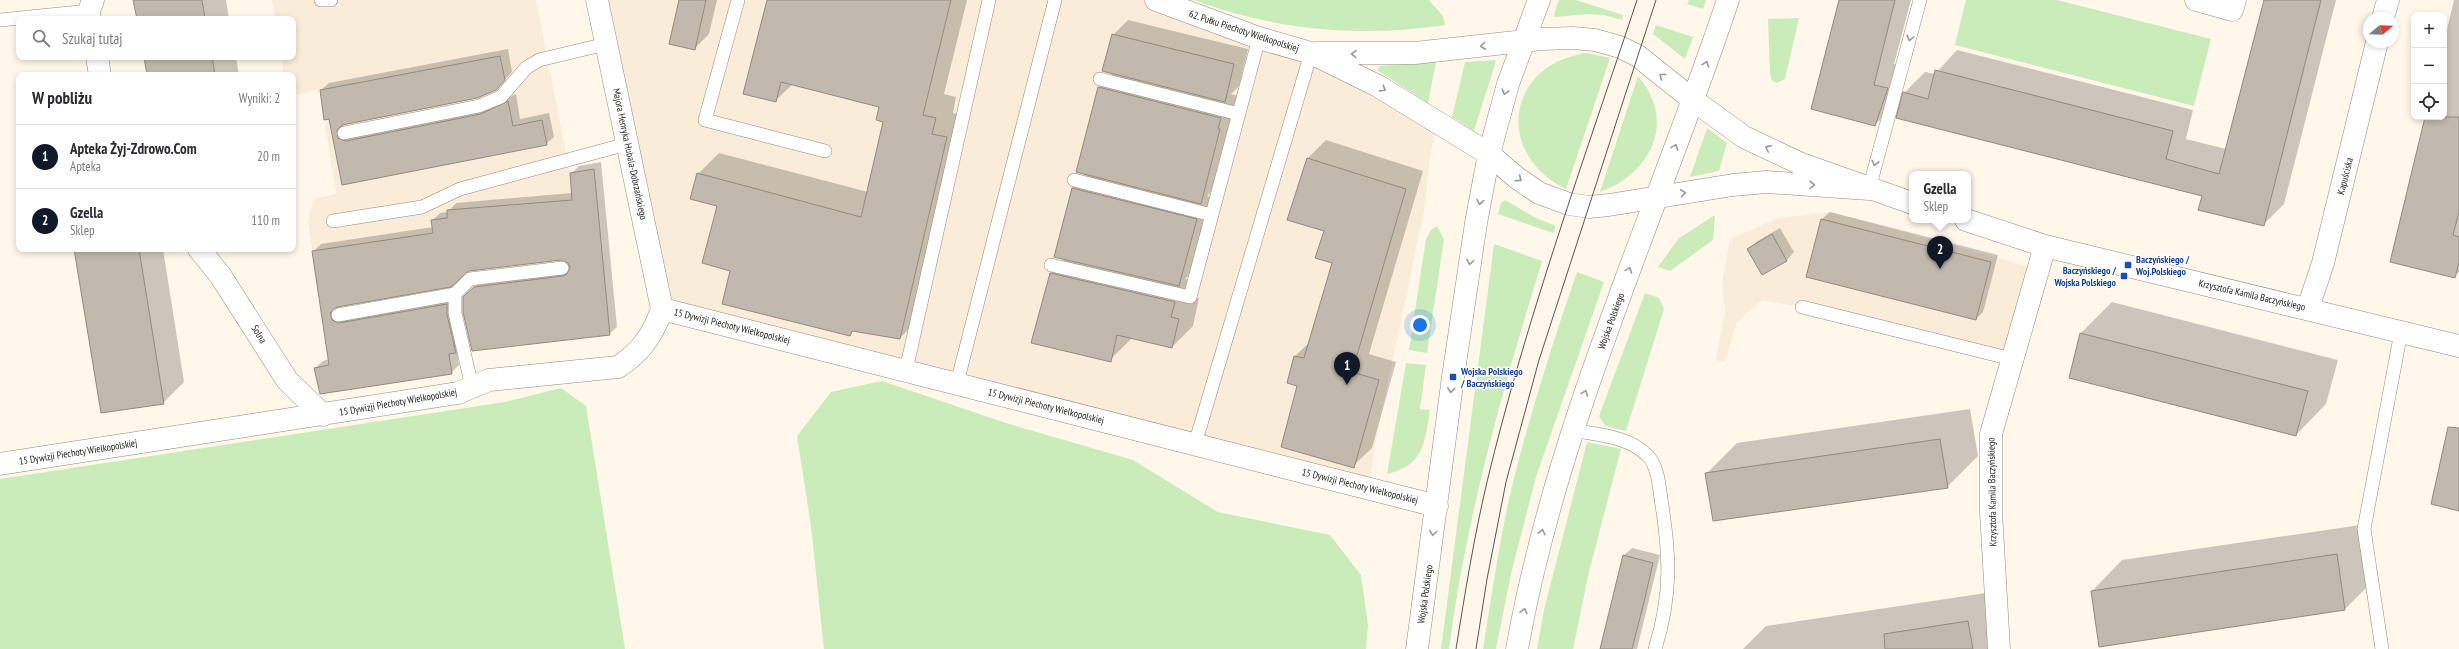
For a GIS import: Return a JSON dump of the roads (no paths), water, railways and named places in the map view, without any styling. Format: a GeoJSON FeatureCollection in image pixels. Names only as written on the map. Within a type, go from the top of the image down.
{"type":"FeatureCollection","features":[{"type":"Feature","properties":{"kind":"street","name":"Majora Henryka Hubala-Dobrzańskiego"},"geometry":{"type":"LineString","coordinates":[[597,0],[662,308]]}},
{"type":"Feature","properties":{"kind":"street","name":"62. Pułku Piechoty Wielkopolskiej"},"geometry":{"type":"LineString","coordinates":[[1158,0],[1259,38],[1311,53]]}},
{"type":"Feature","properties":{"kind":"street","name":"Wojska Polskiego"},"geometry":{"type":"LineString","coordinates":[[1417,649],[1453,377],[1476,223],[1489,154],[1508,84],[1522,41],[1539,0]]}},
{"type":"Feature","properties":{"kind":"street","name":"Wojska Polskiego"},"geometry":{"type":"LineString","coordinates":[[1517,649],[1546,515],[1572,430],[1693,100],[1728,0]]}},
{"type":"Feature","properties":{"kind":"street"},"geometry":{"type":"LineString","coordinates":[[2196,0],[2232,10],[2235,0]]}},
{"type":"Feature","properties":{"kind":"street"},"geometry":{"type":"LineString","coordinates":[[2385,12],[2388,0]]}},
{"type":"Feature","properties":{"kind":"street"},"geometry":{"type":"LineString","coordinates":[[1311,53],[1415,53],[1522,41],[1573,38],[1595,40],[1620,47],[1638,56],[1693,100],[1744,137],[1799,163],[1909,202]]}},
{"type":"Feature","properties":{"kind":"street","name":"Kapuściska"},"geometry":{"type":"LineString","coordinates":[[2308,308],[2323,263],[2377,48]]}},
{"type":"Feature","properties":{"kind":"street"},"geometry":{"type":"LineString","coordinates":[[1311,53],[1378,86],[1489,154],[1517,178],[1539,193],[1569,204],[1588,207],[1609,205],[1657,196],[1766,182],[1869,189]]}},
{"type":"Feature","properties":{"kind":"street"},"geometry":{"type":"LineString","coordinates":[[98,60],[100,72]]}},
{"type":"Feature","properties":{"kind":"street","name":"Krzysztofa Kamila Baczyńskiego"},"geometry":{"type":"LineString","coordinates":[[1971,222],[2045,246],[2308,308],[2459,346]]}},
{"type":"Feature","properties":{"kind":"street","name":"Krzysztofa Kamila Baczyńskiego"},"geometry":{"type":"LineString","coordinates":[[1999,649],[1991,512],[1991,434],[2045,246]]}},
{"type":"Feature","properties":{"kind":"street","name":"Solna"},"geometry":{"type":"LineString","coordinates":[[201,252],[220,275],[287,380],[323,415]]}},
{"type":"Feature","properties":{"kind":"street","name":"15 Dywizji Piechoty Wielkopolskiej"},"geometry":{"type":"LineString","coordinates":[[0,464],[458,393],[488,380],[618,367],[634,357],[646,343],[656,326],[662,308],[1437,506]]}},
{"type":"Feature","properties":{"kind":"lane"},"geometry":{"type":"LineString","coordinates":[[321,0],[331,0]]}},
{"type":"Feature","properties":{"kind":"lane"},"geometry":{"type":"LineString","coordinates":[[738,0],[705,120],[825,151]]}},
{"type":"Feature","properties":{"kind":"lane"},"geometry":{"type":"LineString","coordinates":[[906,370],[989,0]]}},
{"type":"Feature","properties":{"kind":"lane"},"geometry":{"type":"LineString","coordinates":[[957,383],[1055,0]]}},
{"type":"Feature","properties":{"kind":"lane"},"geometry":{"type":"LineString","coordinates":[[1869,189],[1920,0]]}},
{"type":"Feature","properties":{"kind":"lane"},"geometry":{"type":"LineString","coordinates":[[36,16],[91,10]]}},
{"type":"Feature","properties":{"kind":"lane"},"geometry":{"type":"LineString","coordinates":[[0,20],[16,18]]}},
{"type":"Feature","properties":{"kind":"lane"},"geometry":{"type":"LineString","coordinates":[[1051,265],[1190,296],[1259,38]]}},
{"type":"Feature","properties":{"kind":"lane"},"geometry":{"type":"LineString","coordinates":[[344,133],[479,106],[501,97],[526,68],[539,60],[606,44]]}},
{"type":"Feature","properties":{"kind":"lane"},"geometry":{"type":"LineString","coordinates":[[1196,444],[1311,53]]}},
{"type":"Feature","properties":{"kind":"lane"},"geometry":{"type":"LineString","coordinates":[[1100,79],[1239,114]]}},
{"type":"Feature","properties":{"kind":"lane"},"geometry":{"type":"LineString","coordinates":[[333,221],[422,208],[460,189],[628,144]]}},
{"type":"Feature","properties":{"kind":"lane"},"geometry":{"type":"LineString","coordinates":[[1074,180],[1212,215]]}},
{"type":"Feature","properties":{"kind":"lane"},"geometry":{"type":"LineString","coordinates":[[338,314],[455,294],[470,279],[562,268]]}},
{"type":"Feature","properties":{"kind":"lane"},"geometry":{"type":"LineString","coordinates":[[455,294],[455,313],[472,387]]}},
{"type":"Feature","properties":{"kind":"lane"},"geometry":{"type":"LineString","coordinates":[[1802,307],[2012,359]]}},
{"type":"Feature","properties":{"kind":"lane"},"geometry":{"type":"LineString","coordinates":[[2382,649],[2364,529],[2401,332]]}},
{"type":"Feature","properties":{"kind":"lane"},"geometry":{"type":"LineString","coordinates":[[1572,430],[1630,442],[1649,456],[1657,472],[1670,568],[1662,625],[1655,649]]}},
{"type":"Feature","properties":{"kind":"tram line"},"geometry":{"type":"LineString","coordinates":[[1456,649],[1478,523],[1502,421],[1519,360],[1557,240],[1637,0]]}},
{"type":"Feature","properties":{"kind":"tram line"},"geometry":{"type":"LineString","coordinates":[[1476,649],[1487,579],[1506,482],[1539,360],[1656,0]]}},
{"type":"Feature","properties":{"kind":"place","name":"Baczyńskiego / Woj.Polskiego"},"geometry":{"type":"Point","coordinates":[2128,265]}},
{"type":"Feature","properties":{"kind":"place","name":"Gzella"},"geometry":{"type":"Point","coordinates":[1940,269]}},
{"type":"Feature","properties":{"kind":"place","name":"Baczyńskiego / Wojska Polskiego"},"geometry":{"type":"Point","coordinates":[2124,276]}},
{"type":"Feature","properties":{"kind":"place","name":"Wojska Polskiego / Baczyńskiego"},"geometry":{"type":"Point","coordinates":[1453,377]}},
{"type":"Feature","properties":{"kind":"place","name":"Apteka Żyj-Zdrowo.Com"},"geometry":{"type":"Point","coordinates":[1347,385]}}]}
